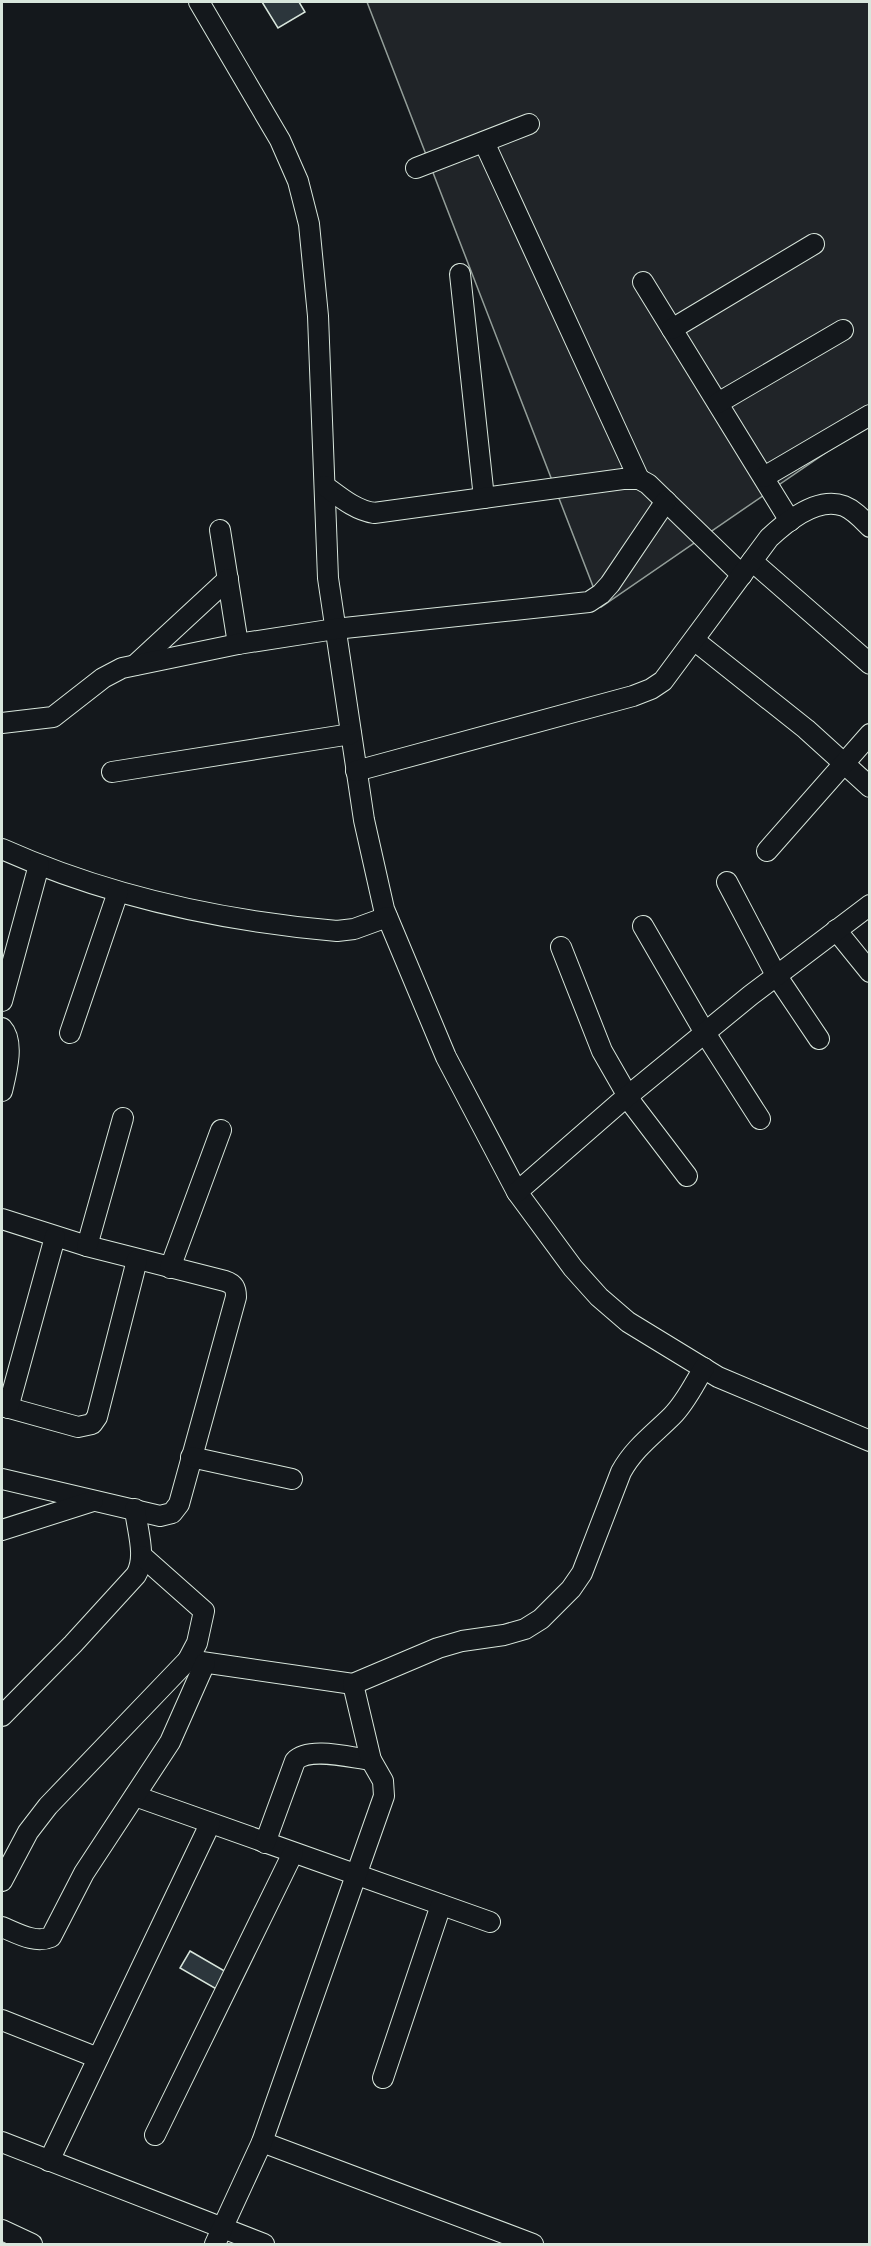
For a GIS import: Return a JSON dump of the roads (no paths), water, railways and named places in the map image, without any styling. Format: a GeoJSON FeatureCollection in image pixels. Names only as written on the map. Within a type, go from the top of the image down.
{"type":"FeatureCollection","features":[{"type":"Feature","properties":{"kind":"street"},"geometry":{"type":"LineString","coordinates":[[199,2],[280,140],[298,181],[309,224],[318,316],[328,578],[364,820],[387,917],[446,1057],[517,1192],[573,1268],[599,1297],[628,1322],[718,1377],[870,1441]]}},
{"type":"Feature","properties":{"kind":"street"},"geometry":{"type":"LineString","coordinates":[[416,168],[529,124]]}},
{"type":"Feature","properties":{"kind":"street"},"geometry":{"type":"LineString","coordinates":[[484,142],[639,479]]}},
{"type":"Feature","properties":{"kind":"street"},"geometry":{"type":"LineString","coordinates":[[672,328],[814,244]]}},
{"type":"Feature","properties":{"kind":"street"},"geometry":{"type":"LineString","coordinates":[[460,274],[484,498]]}},
{"type":"Feature","properties":{"kind":"street"},"geometry":{"type":"LineString","coordinates":[[643,282],[790,520]]}},
{"type":"Feature","properties":{"kind":"street"},"geometry":{"type":"LineString","coordinates":[[718,403],[843,330]]}},
{"type":"Feature","properties":{"kind":"street"},"geometry":{"type":"LineString","coordinates":[[764,477],[870,415]]}},
{"type":"Feature","properties":{"kind":"street"},"geometry":{"type":"LineString","coordinates":[[325,486],[352,505],[374,513],[623,479],[639,479],[648,484],[747,568],[870,664]]}},
{"type":"Feature","properties":{"kind":"street"},"geometry":{"type":"LineString","coordinates":[[2,723],[53,717],[103,678],[122,668],[135,665],[238,644],[335,629],[589,602],[610,585],[666,501]]}},
{"type":"Feature","properties":{"kind":"street"},"geometry":{"type":"LineString","coordinates":[[356,771],[633,696],[651,689],[663,681],[769,538],[790,520],[819,505],[835,504],[856,513],[870,527]]}},
{"type":"Feature","properties":{"kind":"street"},"geometry":{"type":"LineString","coordinates":[[220,530],[238,644]]}},
{"type":"Feature","properties":{"kind":"street"},"geometry":{"type":"LineString","coordinates":[[135,665],[228,579]]}},
{"type":"Feature","properties":{"kind":"street"},"geometry":{"type":"LineString","coordinates":[[694,640],[806,729],[870,787]]}},
{"type":"Feature","properties":{"kind":"street"},"geometry":{"type":"LineString","coordinates":[[112,772],[351,734]]}},
{"type":"Feature","properties":{"kind":"street"},"geometry":{"type":"LineString","coordinates":[[767,851],[870,735]]}},
{"type":"Feature","properties":{"kind":"street"},"geometry":{"type":"LineString","coordinates":[[2,849],[77,880],[118,892],[224,916],[337,931],[354,929],[387,917]]}},
{"type":"Feature","properties":{"kind":"street"},"geometry":{"type":"LineString","coordinates":[[2,1001],[39,865]]}},
{"type":"Feature","properties":{"kind":"street"},"geometry":{"type":"LineString","coordinates":[[727,882],[776,975],[819,1039]]}},
{"type":"Feature","properties":{"kind":"street"},"geometry":{"type":"LineString","coordinates":[[70,1033],[118,892]]}},
{"type":"Feature","properties":{"kind":"street"},"geometry":{"type":"LineString","coordinates":[[517,1192],[628,1096],[776,975],[870,905]]}},
{"type":"Feature","properties":{"kind":"street"},"geometry":{"type":"LineString","coordinates":[[643,926],[705,1033],[760,1119]]}},
{"type":"Feature","properties":{"kind":"street"},"geometry":{"type":"LineString","coordinates":[[836,930],[870,972]]}},
{"type":"Feature","properties":{"kind":"street"},"geometry":{"type":"LineString","coordinates":[[561,947],[602,1051],[628,1096],[687,1176]]}},
{"type":"Feature","properties":{"kind":"street"},"geometry":{"type":"LineString","coordinates":[[2,1028],[7,1036],[9,1047],[2,1091]]}},
{"type":"Feature","properties":{"kind":"street"},"geometry":{"type":"LineString","coordinates":[[87,1246],[123,1118]]}},
{"type":"Feature","properties":{"kind":"street"},"geometry":{"type":"LineString","coordinates":[[170,1268],[221,1130]]}},
{"type":"Feature","properties":{"kind":"street"},"geometry":{"type":"LineString","coordinates":[[2,1220],[137,1260],[225,1281],[232,1284],[236,1290],[236,1297],[179,1504],[172,1513],[160,1516],[2,1479]]}},
{"type":"Feature","properties":{"kind":"street"},"geometry":{"type":"LineString","coordinates":[[55,1236],[5,1407],[78,1427],[92,1424],[97,1417],[137,1260]]}},
{"type":"Feature","properties":{"kind":"street"},"geometry":{"type":"LineString","coordinates":[[196,1661],[353,1684],[438,1648],[525,1629],[541,1619],[571,1589],[582,1573],[628,1459],[673,1415],[704,1368]]}},
{"type":"Feature","properties":{"kind":"street"},"geometry":{"type":"LineString","coordinates":[[191,1457],[292,1479]]}},
{"type":"Feature","properties":{"kind":"street"},"geometry":{"type":"LineString","coordinates":[[2,1530],[93,1501]]}},
{"type":"Feature","properties":{"kind":"street"},"geometry":{"type":"LineString","coordinates":[[2,1716],[73,1644],[140,1569],[142,1556],[135,1509]]}},
{"type":"Feature","properties":{"kind":"street"},"geometry":{"type":"LineString","coordinates":[[2,1927],[35,1940],[45,1940],[51,1937],[84,1873],[170,1742],[196,1661],[197,1643],[204,1611],[142,1556]]}},
{"type":"Feature","properties":{"kind":"street"},"geometry":{"type":"LineString","coordinates":[[2,1881],[28,1832],[48,1806],[196,1661]]}},
{"type":"Feature","properties":{"kind":"street"},"geometry":{"type":"LineString","coordinates":[[218,2236],[262,2142],[384,1796],[383,1781],[371,1760],[353,1684]]}},
{"type":"Feature","properties":{"kind":"street"},"geometry":{"type":"LineString","coordinates":[[265,1843],[295,1761],[300,1757],[315,1753],[371,1760]]}},
{"type":"Feature","properties":{"kind":"street"},"geometry":{"type":"LineString","coordinates":[[135,1796],[490,1922]]}},
{"type":"Feature","properties":{"kind":"street"},"geometry":{"type":"LineString","coordinates":[[49,2161],[210,1824]]}},
{"type":"Feature","properties":{"kind":"street"},"geometry":{"type":"LineString","coordinates":[[155,2135],[293,1853]]}},
{"type":"Feature","properties":{"kind":"street"},"geometry":{"type":"LineString","coordinates":[[383,2078],[441,1905]]}},
{"type":"Feature","properties":{"kind":"street"},"geometry":{"type":"LineString","coordinates":[[2,2020],[99,2058]]}},
{"type":"Feature","properties":{"kind":"street"},"geometry":{"type":"LineString","coordinates":[[2,2142],[218,2236],[264,2244]]}},
{"type":"Feature","properties":{"kind":"street"},"geometry":{"type":"LineString","coordinates":[[262,2142],[533,2244]]}},
{"type":"Feature","properties":{"kind":"street"},"geometry":{"type":"LineString","coordinates":[[2,2230],[32,2244]]}}]}
